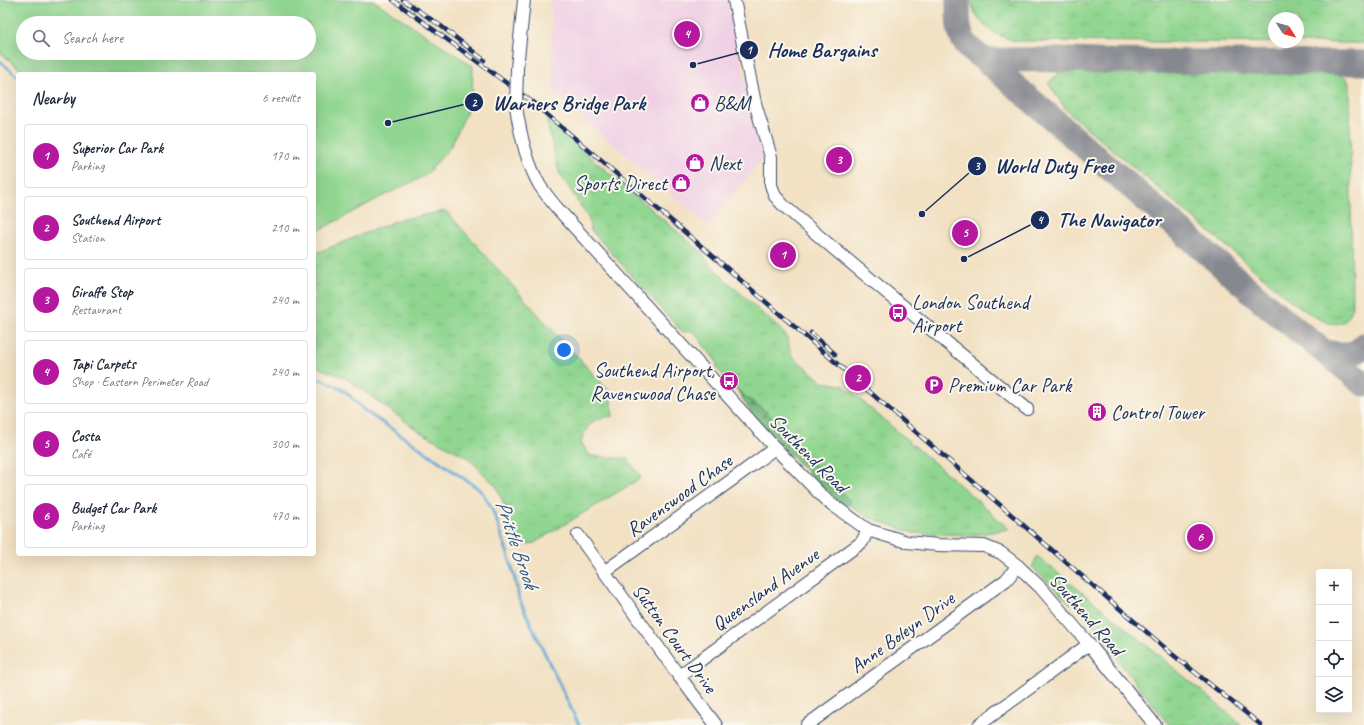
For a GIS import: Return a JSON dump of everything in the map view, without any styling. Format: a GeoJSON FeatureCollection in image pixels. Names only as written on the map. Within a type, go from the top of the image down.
{"type":"FeatureCollection","features":[{"type":"Feature","properties":{"kind":"street","name":"Southend Road"},"geometry":{"type":"LineString","coordinates":[[524,0],[517,68],[516,106],[519,131],[532,171],[557,208],[775,448],[826,500],[868,530],[907,542],[984,546],[1001,553],[1018,566],[1041,588],[1155,725]]}},
{"type":"Feature","properties":{"kind":"street"},"geometry":{"type":"LineString","coordinates":[[734,0],[756,104],[772,162],[772,189],[783,205],[1027,409]]}},
{"type":"Feature","properties":{"kind":"street","name":"Ravenswood Chase"},"geometry":{"type":"LineString","coordinates":[[604,572],[775,448]]}},
{"type":"Feature","properties":{"kind":"street","name":"Queensland Avenue"},"geometry":{"type":"LineString","coordinates":[[679,676],[862,542],[868,530]]}},
{"type":"Feature","properties":{"kind":"street","name":"Sutton Court Drive"},"geometry":{"type":"LineString","coordinates":[[578,536],[716,725]]}},
{"type":"Feature","properties":{"kind":"street","name":"Anne Boleyn Drive"},"geometry":{"type":"LineString","coordinates":[[806,725],[1006,580],[1018,566]]}},
{"type":"Feature","properties":{"kind":"street"},"geometry":{"type":"LineString","coordinates":[[979,725],[1089,644]]}},
{"type":"Feature","properties":{"kind":"shaded area"},"geometry":{"type":"Polygon","coordinates":[[[550,0],[727,0],[762,159],[708,226],[554,93],[550,0]]]}},
{"type":"Feature","properties":{"kind":"green space"},"geometry":{"type":"Polygon","coordinates":[[[0,0],[373,0],[473,66],[472,100],[451,146],[426,175],[316,232],[316,72],[23,72],[0,52],[0,0]]]}},
{"type":"Feature","properties":{"kind":"green space"},"geometry":{"type":"Polygon","coordinates":[[[971,0],[1364,0],[1364,43],[1304,43],[1304,12],[1268,12],[1268,42],[1017,41],[999,35],[987,28],[974,11],[971,0]]]}},
{"type":"Feature","properties":{"kind":"green space"},"geometry":{"type":"Polygon","coordinates":[[[1066,67],[1334,70],[1347,79],[1350,85],[1352,309],[1347,319],[1340,323],[1333,324],[1315,317],[1291,301],[1067,111],[1048,83],[1066,67]]]}},
{"type":"Feature","properties":{"kind":"green space"},"geometry":{"type":"Polygon","coordinates":[[[546,119],[701,252],[713,268],[786,335],[792,356],[823,382],[843,385],[1009,529],[973,535],[913,533],[868,517],[849,505],[849,500],[786,436],[768,413],[743,395],[718,370],[716,361],[693,331],[682,332],[590,229],[589,219],[559,172],[546,119]]]}},
{"type":"Feature","properties":{"kind":"green space"},"geometry":{"type":"Polygon","coordinates":[[[446,211],[544,321],[610,392],[613,416],[595,420],[586,430],[581,442],[590,456],[628,459],[641,478],[534,543],[515,547],[508,513],[496,486],[467,457],[420,432],[346,378],[316,367],[316,253],[398,220],[446,211]]]}},
{"type":"Feature","properties":{"kind":"green space"},"geometry":{"type":"Polygon","coordinates":[[[736,388],[743,395],[768,413],[786,436],[849,500],[849,505],[839,504],[784,449],[752,414],[736,388]]]}},
{"type":"Feature","properties":{"kind":"green space"},"geometry":{"type":"Polygon","coordinates":[[[1037,556],[1242,725],[1169,725],[1116,658],[1092,633],[1095,628],[1077,604],[1070,603],[1032,567],[1037,556]]]}},
{"type":"Feature","properties":{"kind":"waterway","name":"Prittle Brook"},"geometry":{"type":"LineString","coordinates":[[0,61],[16,75]]}},
{"type":"Feature","properties":{"kind":"waterway","name":"Prittle Brook"},"geometry":{"type":"LineString","coordinates":[[316,378],[326,381],[346,392],[365,411],[479,489],[484,495],[492,508],[500,530],[513,572],[519,599],[579,725]]}},
{"type":"Feature","properties":{"kind":"taxiway"},"geometry":{"type":"LineString","coordinates":[[958,0],[958,20],[961,35],[964,41],[976,54],[985,60],[1269,307],[1364,384]]}},
{"type":"Feature","properties":{"kind":"taxiway"},"geometry":{"type":"LineString","coordinates":[[985,60],[1364,63]]}},
{"type":"Feature","properties":{"kind":"taxiway"},"geometry":{"type":"LineString","coordinates":[[1323,351],[1334,354],[1350,354],[1360,349],[1364,345]]}},
{"type":"Feature","properties":{"kind":"railway"},"geometry":{"type":"LineString","coordinates":[[393,0],[531,101],[721,263],[1172,654],[1261,725]]}},
{"type":"Feature","properties":{"kind":"railway"},"geometry":{"type":"LineString","coordinates":[[403,0],[441,26],[484,60]]}},
{"type":"Feature","properties":{"kind":"railway"},"geometry":{"type":"LineString","coordinates":[[811,333],[835,354]]}},
{"type":"Feature","properties":{"kind":"place","name":"Tapi Carpets"},"geometry":{"type":"Point","coordinates":[687,34]}},
{"type":"Feature","properties":{"kind":"place","name":"Home Bargains"},"geometry":{"type":"Point","coordinates":[693,65]}},
{"type":"Feature","properties":{"kind":"place","name":"B&M"},"geometry":{"type":"Point","coordinates":[700,103]}},
{"type":"Feature","properties":{"kind":"place","name":"Warners Bridge Park"},"geometry":{"type":"Point","coordinates":[388,123]}},
{"type":"Feature","properties":{"kind":"place","name":"Giraffe Stop"},"geometry":{"type":"Point","coordinates":[839,160]}},
{"type":"Feature","properties":{"kind":"place","name":"Next"},"geometry":{"type":"Point","coordinates":[695,163]}},
{"type":"Feature","properties":{"kind":"place","name":"Sports Direct"},"geometry":{"type":"Point","coordinates":[681,183]}},
{"type":"Feature","properties":{"kind":"place","name":"World Duty Free"},"geometry":{"type":"Point","coordinates":[922,214]}},
{"type":"Feature","properties":{"kind":"place","name":"Costa"},"geometry":{"type":"Point","coordinates":[965,233]}},
{"type":"Feature","properties":{"kind":"place","name":"Superior Car Park"},"geometry":{"type":"Point","coordinates":[783,255]}},
{"type":"Feature","properties":{"kind":"place","name":"The Navigator"},"geometry":{"type":"Point","coordinates":[964,259]}},
{"type":"Feature","properties":{"kind":"place","name":"London Southend Airport"},"geometry":{"type":"Point","coordinates":[898,313]}},
{"type":"Feature","properties":{"kind":"place","name":"Southend Airport"},"geometry":{"type":"Point","coordinates":[858,378]}},
{"type":"Feature","properties":{"kind":"place","name":"Southend Airport, Ravenswood Chase"},"geometry":{"type":"Point","coordinates":[729,381]}},
{"type":"Feature","properties":{"kind":"place","name":"Premium Car Park"},"geometry":{"type":"Point","coordinates":[934,385]}},
{"type":"Feature","properties":{"kind":"place","name":"Control Tower"},"geometry":{"type":"Point","coordinates":[1097,412]}},
{"type":"Feature","properties":{"kind":"place","name":"Budget Car Park"},"geometry":{"type":"Point","coordinates":[1200,537]}}]}
